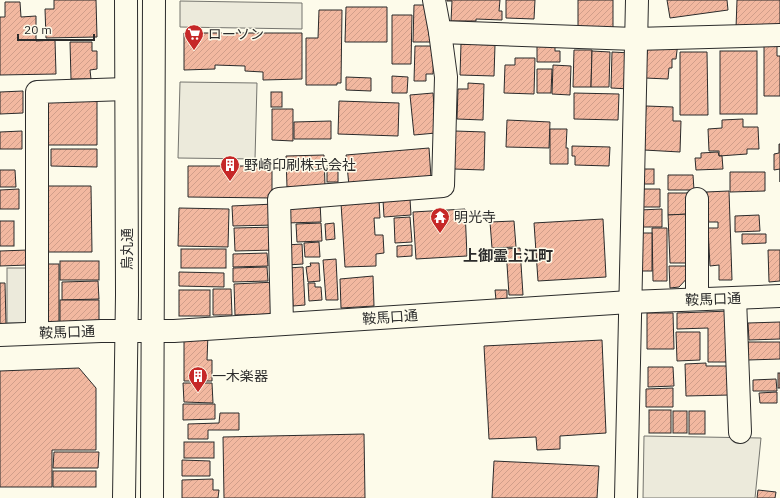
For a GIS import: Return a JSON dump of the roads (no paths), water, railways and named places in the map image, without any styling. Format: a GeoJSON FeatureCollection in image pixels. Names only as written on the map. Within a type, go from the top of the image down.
{"type":"FeatureCollection","features":[{"type":"Feature","properties":{"kind":"main road","name":"烏丸通"},"geometry":{"type":"LineString","coordinates":[[124,498],[127,331],[126,0]]}},
{"type":"Feature","properties":{"kind":"main road","name":"烏丸通"},"geometry":{"type":"LineString","coordinates":[[152,498],[154,0]]}},
{"type":"Feature","properties":{"kind":"main road"},"geometry":{"type":"LineString","coordinates":[[282,324],[280,199],[443,186],[446,76],[434,0]]}},
{"type":"Feature","properties":{"kind":"main road"},"geometry":{"type":"LineString","coordinates":[[626,498],[637,0]]}},
{"type":"Feature","properties":{"kind":"main road"},"geometry":{"type":"LineString","coordinates":[[440,32],[635,39],[780,35]]}},
{"type":"Feature","properties":{"kind":"main road"},"geometry":{"type":"LineString","coordinates":[[37,333],[37,92],[126,89]]}},
{"type":"Feature","properties":{"kind":"main road"},"geometry":{"type":"LineString","coordinates":[[697,199],[697,299]]}},
{"type":"Feature","properties":{"kind":"main road","name":"鞍馬口通"},"geometry":{"type":"LineString","coordinates":[[0,334],[174,331],[630,302],[780,296]]}},
{"type":"Feature","properties":{"kind":"main road"},"geometry":{"type":"LineString","coordinates":[[735,298],[740,432]]}},
{"type":"Feature","properties":{"kind":"place","name":"ローソン"},"geometry":{"type":"Point","coordinates":[194,51]}},
{"type":"Feature","properties":{"kind":"place","name":"野崎印刷株式会社"},"geometry":{"type":"Point","coordinates":[230,182]}},
{"type":"Feature","properties":{"kind":"place","name":"明光寺"},"geometry":{"type":"Point","coordinates":[440,234]}},
{"type":"Feature","properties":{"kind":"place","name":"一木楽器"},"geometry":{"type":"Point","coordinates":[198,393]}},
{"type":"Feature","properties":{"kind":"district","name":"上御霊上江町"},"geometry":{"type":"Point","coordinates":[508,255]}}]}
